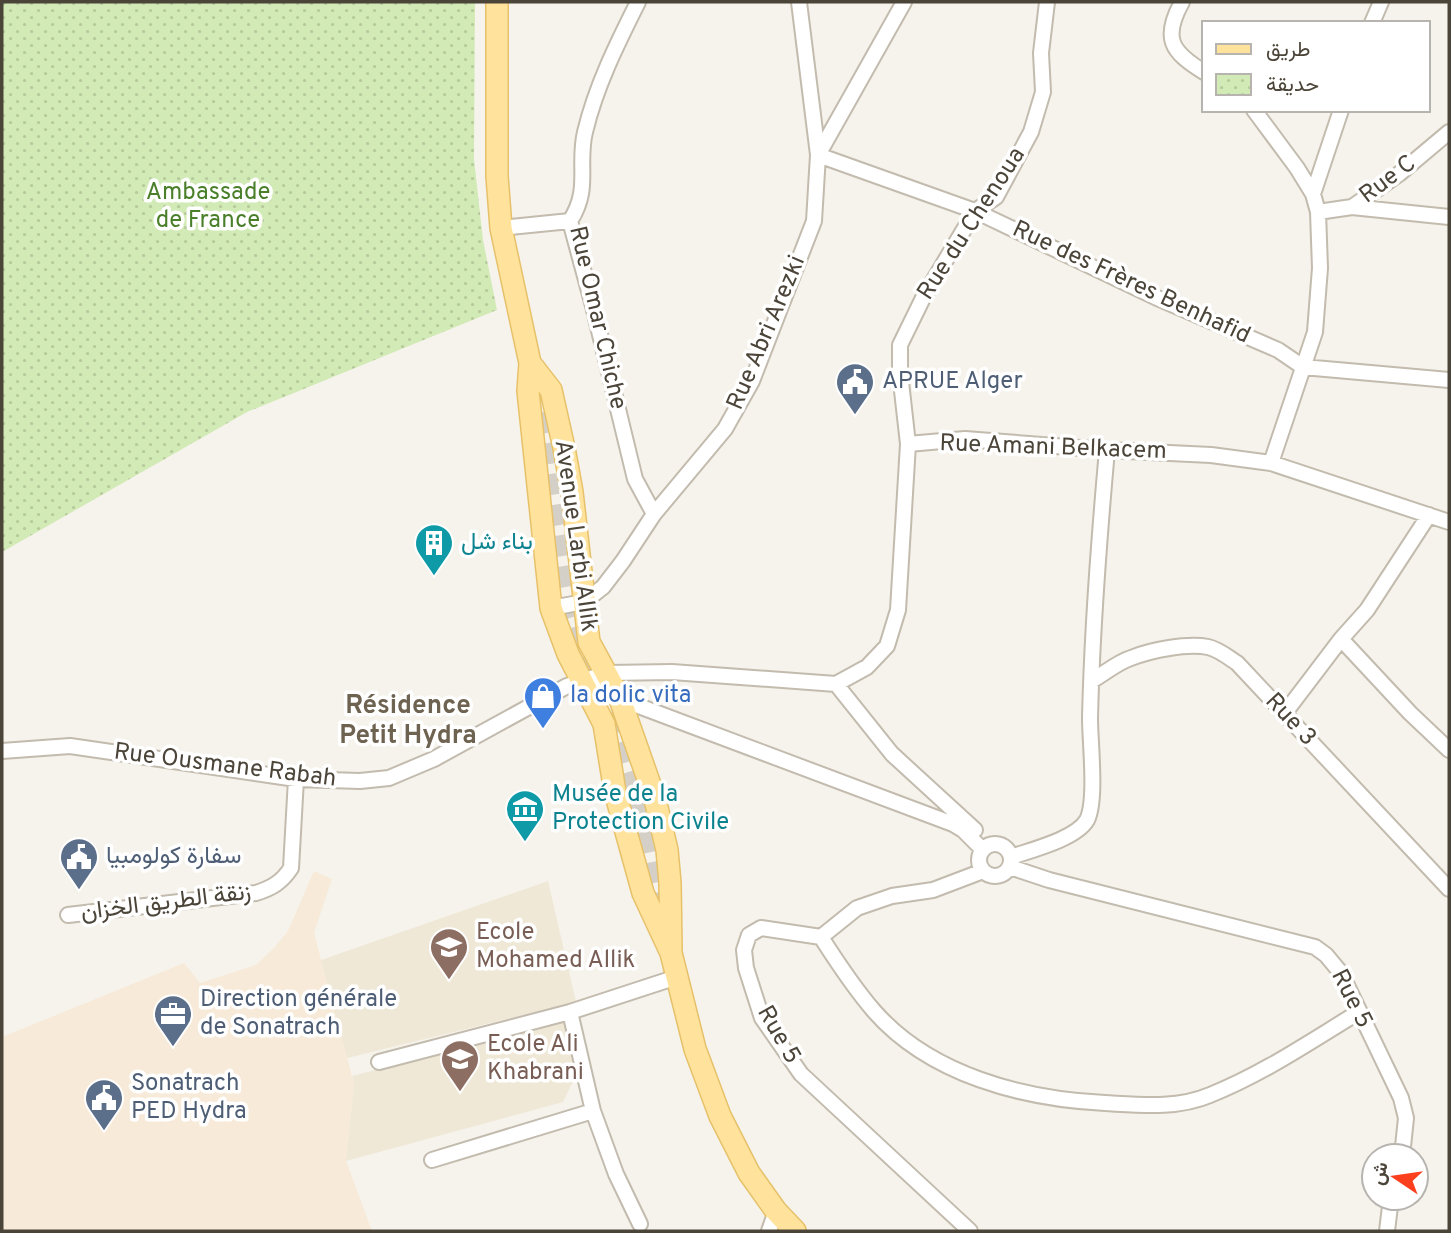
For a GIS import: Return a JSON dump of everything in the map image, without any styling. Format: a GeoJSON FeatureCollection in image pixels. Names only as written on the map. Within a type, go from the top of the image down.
{"type":"FeatureCollection","features":[{"type":"Feature","properties":{"kind":"main road","name":"Avenue Larbi Allik"},"geometry":{"type":"LineString","coordinates":[[497,2],[497,176],[501,228],[530,363],[528,391],[551,608],[581,680],[604,724],[613,779],[642,893],[671,953],[695,1049],[720,1116],[773,1221],[795,1231]]}},
{"type":"Feature","properties":{"kind":"main road","name":"Avenue Larbi Allik"},"geometry":{"type":"LineString","coordinates":[[530,363],[546,382],[554,402],[572,492],[590,642],[620,699],[646,772],[667,850],[671,953]]}},
{"type":"Feature","properties":{"kind":"main road"},"geometry":{"type":"LineString","coordinates":[[613,779],[646,772]]}},
{"type":"Feature","properties":{"kind":"street","name":"Rue Omar Chiche"},"geometry":{"type":"LineString","coordinates":[[638,2],[607,63],[584,134],[580,206],[570,221],[635,480],[654,514]]}},
{"type":"Feature","properties":{"kind":"street"},"geometry":{"type":"LineString","coordinates":[[799,2],[818,155]]}},
{"type":"Feature","properties":{"kind":"street","name":"Rue Abri Arezki"},"geometry":{"type":"LineString","coordinates":[[584,602],[610,578],[654,514],[725,429],[752,381],[814,221],[818,155],[904,2]]}},
{"type":"Feature","properties":{"kind":"street","name":"Rue du Chenoua"},"geometry":{"type":"LineString","coordinates":[[908,444],[900,373],[900,345],[923,298],[975,211],[996,197],[1031,132],[1043,92],[1041,53],[1047,2]]}},
{"type":"Feature","properties":{"kind":"street"},"geometry":{"type":"LineString","coordinates":[[1182,2],[1172,20],[1170,37],[1177,52],[1202,71]]}},
{"type":"Feature","properties":{"kind":"street"},"geometry":{"type":"LineString","coordinates":[[1373,21],[1381,2]]}},
{"type":"Feature","properties":{"kind":"street"},"geometry":{"type":"LineString","coordinates":[[1256,112],[1313,194],[1318,212],[1320,268],[1315,332],[1271,463]]}},
{"type":"Feature","properties":{"kind":"street"},"geometry":{"type":"LineString","coordinates":[[1313,194],[1339,112]]}},
{"type":"Feature","properties":{"kind":"street","name":"Rue C"},"geometry":{"type":"LineString","coordinates":[[1318,212],[1352,207],[1399,174],[1449,132]]}},
{"type":"Feature","properties":{"kind":"street","name":"Rue des Frères Benhafid"},"geometry":{"type":"LineString","coordinates":[[818,155],[975,211],[1155,297],[1278,350],[1303,367],[1449,380]]}},
{"type":"Feature","properties":{"kind":"street"},"geometry":{"type":"LineString","coordinates":[[1352,207],[1449,217]]}},
{"type":"Feature","properties":{"kind":"street"},"geometry":{"type":"LineString","coordinates":[[501,228],[570,221]]}},
{"type":"Feature","properties":{"kind":"street","name":"Rue Amani Belkacem"},"geometry":{"type":"LineString","coordinates":[[836,684],[867,667],[887,646],[898,610],[908,444],[964,439],[1200,454],[1271,463],[1449,522]]}},
{"type":"Feature","properties":{"kind":"street"},"geometry":{"type":"LineString","coordinates":[[987,847],[979,863],[988,874],[998,876],[1010,862],[1066,837],[1087,820],[1091,802],[1090,716],[1097,570],[1107,450]]}},
{"type":"Feature","properties":{"kind":"street"},"geometry":{"type":"LineString","coordinates":[[1284,714],[1341,639],[1367,611],[1429,515]]}},
{"type":"Feature","properties":{"kind":"street"},"geometry":{"type":"LineString","coordinates":[[551,608],[584,602]]}},
{"type":"Feature","properties":{"kind":"street"},"geometry":{"type":"LineString","coordinates":[[1341,639],[1410,713],[1449,750]]}},
{"type":"Feature","properties":{"kind":"street","name":"Rue 3"},"geometry":{"type":"LineString","coordinates":[[1093,680],[1129,658],[1178,648],[1208,647],[1237,663],[1449,889]]}},
{"type":"Feature","properties":{"kind":"street"},"geometry":{"type":"LineString","coordinates":[[581,680],[607,673],[672,672],[836,684],[892,754],[987,847]]}},
{"type":"Feature","properties":{"kind":"street"},"geometry":{"type":"LineString","coordinates":[[581,680],[620,699],[953,824],[987,847],[1004,847],[1010,862]]}},
{"type":"Feature","properties":{"kind":"street","name":"Rue Ousmane Rabah"},"geometry":{"type":"LineString","coordinates":[[2,751],[70,746],[296,779],[331,781],[389,778],[434,759],[581,680]]}},
{"type":"Feature","properties":{"kind":"street","name":"زنقة الطريق الخزان"},"geometry":{"type":"LineString","coordinates":[[68,915],[256,893],[269,889],[284,879],[291,868],[296,779]]}},
{"type":"Feature","properties":{"kind":"street","name":"Rue 5"},"geometry":{"type":"LineString","coordinates":[[1010,862],[1049,880],[1315,947],[1326,955],[1340,973],[1401,1098],[1406,1118],[1403,1142]]}},
{"type":"Feature","properties":{"kind":"street"},"geometry":{"type":"LineString","coordinates":[[984,871],[933,890],[892,896],[857,908],[821,937],[875,1013],[946,1068],[997,1085],[1054,1098],[1144,1106],[1176,1105],[1209,1096],[1283,1058],[1359,1012]]}},
{"type":"Feature","properties":{"kind":"street","name":"Rue 5"},"geometry":{"type":"LineString","coordinates":[[821,937],[761,928],[749,934],[744,950],[746,968],[762,1018],[801,1074],[970,1231]]}},
{"type":"Feature","properties":{"kind":"street"},"geometry":{"type":"LineString","coordinates":[[379,1062],[570,1012],[677,977]]}},
{"type":"Feature","properties":{"kind":"street"},"geometry":{"type":"LineString","coordinates":[[570,1012],[593,1111],[616,1174],[640,1224]]}},
{"type":"Feature","properties":{"kind":"street"},"geometry":{"type":"LineString","coordinates":[[432,1160],[593,1111]]}},
{"type":"Feature","properties":{"kind":"street"},"geometry":{"type":"LineString","coordinates":[[1387,1231],[1389,1212]]}},
{"type":"Feature","properties":{"kind":"shaded area","name":"Direction générale de Sonatrach"},"geometry":{"type":"Polygon","coordinates":[[[314,871],[332,879],[314,933],[354,1084],[346,1161],[372,1231],[2,1231],[2,1037],[184,963],[200,983],[256,965],[288,931],[314,871]]]}},
{"type":"Feature","properties":{"kind":"shaded area","name":"Ecole Mohamed Allik"},"geometry":{"type":"Polygon","coordinates":[[[548,881],[576,1002],[347,1058],[321,960],[548,881]]]}},
{"type":"Feature","properties":{"kind":"shaded area","name":"Ecole Ali Khabrani"},"geometry":{"type":"Polygon","coordinates":[[[564,1022],[576,1075],[563,1102],[346,1161],[354,1085],[352,1076],[564,1022]]]}},
{"type":"Feature","properties":{"kind":"green space","name":"Ambassade de France"},"geometry":{"type":"Polygon","coordinates":[[[2,2],[475,2],[474,159],[483,240],[497,310],[247,412],[2,552],[2,2]]]}},
{"type":"Feature","properties":{"kind":"tunnel"},"geometry":{"type":"LineString","coordinates":[[539,413],[572,617],[584,654],[619,737],[641,811],[665,927]]}},
{"type":"Feature","properties":{"kind":"place","name":"APRUE Alger"},"geometry":{"type":"Point","coordinates":[855,416]}},
{"type":"Feature","properties":{"kind":"place","name":"بناء شل"},"geometry":{"type":"Point","coordinates":[434,577]}},
{"type":"Feature","properties":{"kind":"place","name":"la dolic vita"},"geometry":{"type":"Point","coordinates":[543,730]}},
{"type":"Feature","properties":{"kind":"place","name":"Musée de la Protection Civile"},"geometry":{"type":"Point","coordinates":[525,843]}},
{"type":"Feature","properties":{"kind":"place","name":"سفارة كولومبيا"},"geometry":{"type":"Point","coordinates":[79,891]}},
{"type":"Feature","properties":{"kind":"place","name":"Ecole Mohamed Allik"},"geometry":{"type":"Point","coordinates":[449,981]}},
{"type":"Feature","properties":{"kind":"place","name":"Direction générale de Sonatrach"},"geometry":{"type":"Point","coordinates":[173,1048]}},
{"type":"Feature","properties":{"kind":"place","name":"Ecole Ali Khabrani"},"geometry":{"type":"Point","coordinates":[460,1093]}},
{"type":"Feature","properties":{"kind":"place","name":"Sonatrach PED Hydra"},"geometry":{"type":"Point","coordinates":[104,1132]}},
{"type":"Feature","properties":{"kind":"district","name":"Résidence Petit Hydra"},"geometry":{"type":"Point","coordinates":[408,721]}}]}
